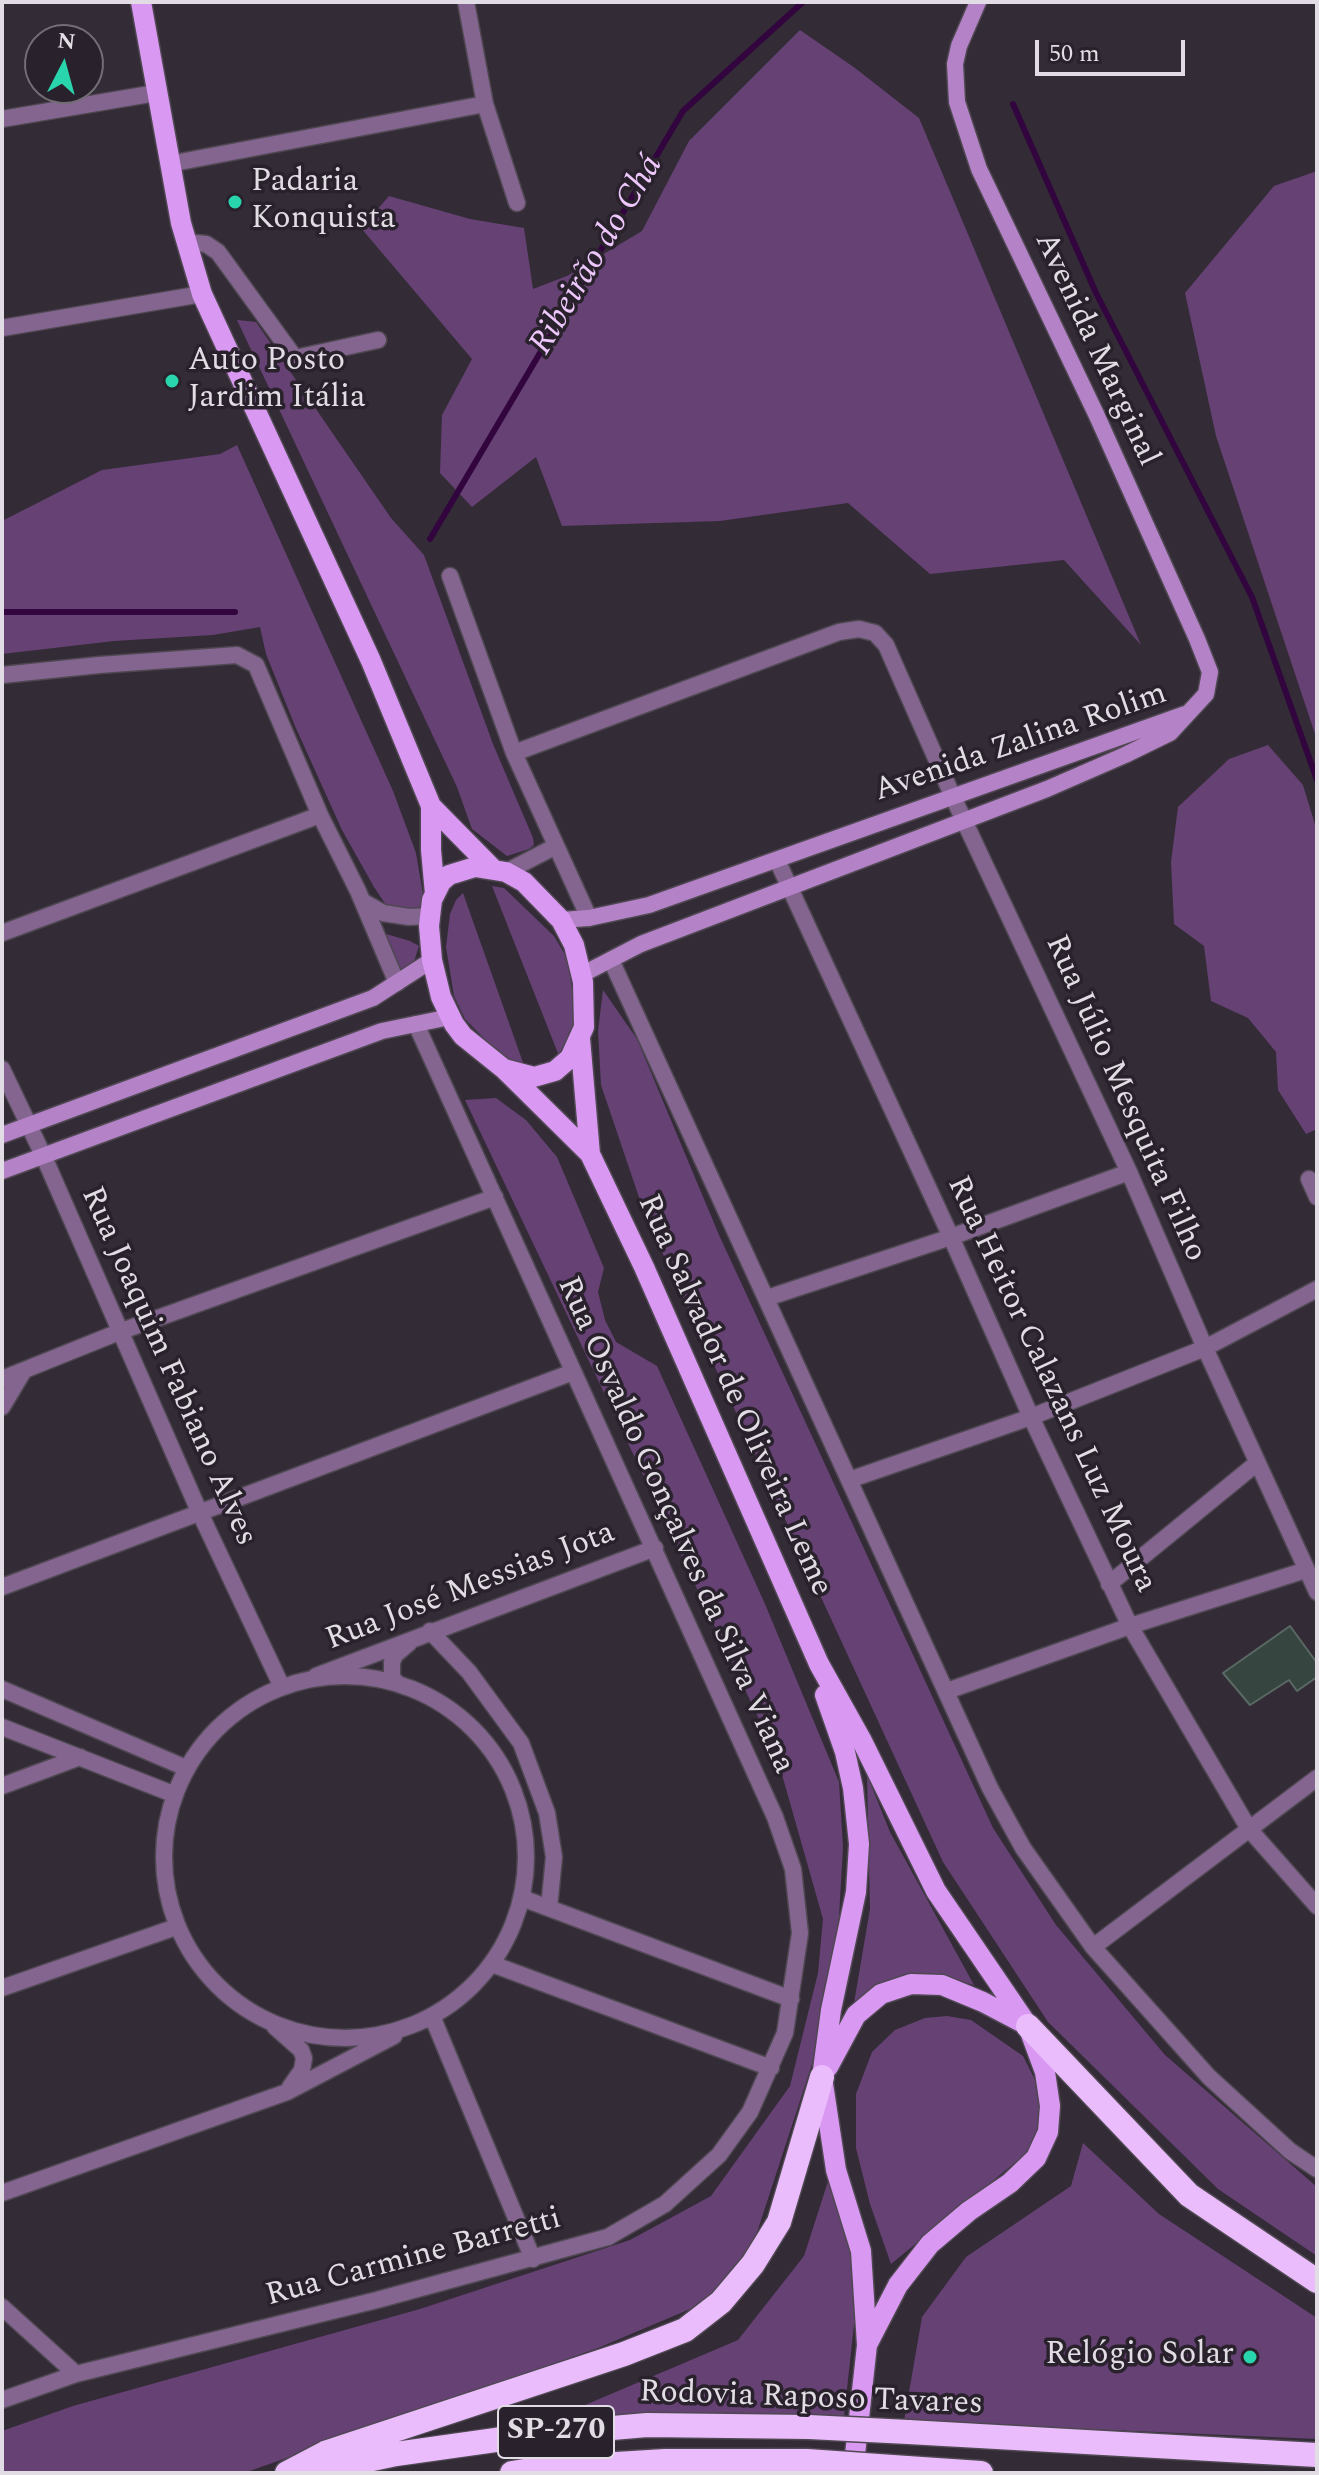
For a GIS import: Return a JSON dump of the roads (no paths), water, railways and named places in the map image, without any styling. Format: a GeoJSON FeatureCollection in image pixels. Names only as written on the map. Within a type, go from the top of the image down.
{"type":"FeatureCollection","features":[{"type":"Feature","properties":{"kind":"highway"},"geometry":{"type":"LineString","coordinates":[[1028,2026],[1189,2195],[1317,2281]]}},
{"type":"Feature","properties":{"kind":"highway"},"geometry":{"type":"LineString","coordinates":[[287,2473],[325,2453],[624,2354],[685,2330],[721,2302],[753,2264],[779,2222],[822,2077]]}},
{"type":"Feature","properties":{"kind":"highway","name":"Rodovia Raposo Tavares"},"geometry":{"type":"LineString","coordinates":[[307,2473],[396,2454],[531,2435],[647,2425],[809,2427],[1317,2455]]}},
{"type":"Feature","properties":{"kind":"highway","name":"Rodovia Raposo Tavares"},"geometry":{"type":"LineString","coordinates":[[525,2472],[665,2461],[807,2461],[981,2473]]}},
{"type":"Feature","properties":{"kind":"main road"},"geometry":{"type":"LineString","coordinates":[[141,2],[185,242],[202,294],[371,661],[431,806],[435,894]]}},
{"type":"Feature","properties":{"kind":"main road","name":"Avenida Marginal"},"geometry":{"type":"LineString","coordinates":[[978,2],[957,55],[957,102],[979,169],[1097,416],[1206,662],[1210,682],[1206,694],[1189,713]]}},
{"type":"Feature","properties":{"kind":"main road","name":"Avenida Zalina Rolim"},"geometry":{"type":"LineString","coordinates":[[561,920],[589,918],[649,905],[1189,713]]}},
{"type":"Feature","properties":{"kind":"main road","name":"Avenida Zalina Rolim"},"geometry":{"type":"LineString","coordinates":[[581,975],[658,937],[966,820],[1125,755],[1170,733],[1189,713]]}},
{"type":"Feature","properties":{"kind":"main road"},"geometry":{"type":"LineString","coordinates":[[431,806],[499,870],[524,882],[561,920],[574,945],[581,975],[584,1027],[570,1058],[555,1071],[534,1077],[504,1069]]}},
{"type":"Feature","properties":{"kind":"main road"},"geometry":{"type":"LineString","coordinates":[[499,870],[475,867],[458,871],[441,882],[435,894],[430,916],[432,960],[441,997],[463,1036],[504,1069],[590,1154]]}},
{"type":"Feature","properties":{"kind":"main road"},"geometry":{"type":"LineString","coordinates":[[2,1135],[373,998],[432,960]]}},
{"type":"Feature","properties":{"kind":"main road"},"geometry":{"type":"LineString","coordinates":[[2,1171],[382,1031],[450,1017]]}},
{"type":"Feature","properties":{"kind":"main road"},"geometry":{"type":"LineString","coordinates":[[580,1038],[590,1154]]}},
{"type":"Feature","properties":{"kind":"main road","name":"Rua Salvador de Oliveira Leme"},"geometry":{"type":"LineString","coordinates":[[590,1154],[663,1307],[819,1664]]}},
{"type":"Feature","properties":{"kind":"main road"},"geometry":{"type":"LineString","coordinates":[[819,1664],[862,1741],[936,1891],[1028,2026],[1045,2072],[1050,2106],[1048,2132],[1036,2158],[1010,2183],[969,2211],[930,2244],[898,2285],[867,2345]]}},
{"type":"Feature","properties":{"kind":"main road"},"geometry":{"type":"LineString","coordinates":[[819,1664],[826,1699],[848,1764],[859,1844],[856,1892],[831,2010],[822,2077],[836,2170],[861,2251],[867,2345],[853,2473]]}},
{"type":"Feature","properties":{"kind":"main road"},"geometry":{"type":"LineString","coordinates":[[822,2077],[856,2015],[881,1994],[911,1984],[942,1985],[1028,2026]]}},
{"type":"Feature","properties":{"kind":"street"},"geometry":{"type":"LineString","coordinates":[[466,2],[485,104],[517,203]]}},
{"type":"Feature","properties":{"kind":"street"},"geometry":{"type":"LineString","coordinates":[[2,119],[156,93]]}},
{"type":"Feature","properties":{"kind":"street"},"geometry":{"type":"LineString","coordinates":[[169,164],[485,104]]}},
{"type":"Feature","properties":{"kind":"street"},"geometry":{"type":"LineString","coordinates":[[185,242],[206,244],[218,252],[295,358],[378,340]]}},
{"type":"Feature","properties":{"kind":"street"},"geometry":{"type":"LineString","coordinates":[[2,328],[202,294]]}},
{"type":"Feature","properties":{"kind":"street"},"geometry":{"type":"LineString","coordinates":[[450,576],[514,753],[589,918]]}},
{"type":"Feature","properties":{"kind":"street","name":"Rua Júlio Mesquita Filho"},"geometry":{"type":"LineString","coordinates":[[514,753],[839,632],[859,629],[875,633],[886,645],[953,797],[1129,1172],[1205,1348],[1317,1592]]}},
{"type":"Feature","properties":{"kind":"street"},"geometry":{"type":"LineString","coordinates":[[2,675],[237,655],[256,665],[397,983]]}},
{"type":"Feature","properties":{"kind":"street"},"geometry":{"type":"LineString","coordinates":[[2,933],[320,815]]}},
{"type":"Feature","properties":{"kind":"street"},"geometry":{"type":"LineString","coordinates":[[499,870],[556,846]]}},
{"type":"Feature","properties":{"kind":"street","name":"Rua Heitor Calazans Luz Moura"},"geometry":{"type":"LineString","coordinates":[[777,860],[1031,1417],[1130,1626],[1249,1829],[1317,1906]]}},
{"type":"Feature","properties":{"kind":"street"},"geometry":{"type":"LineString","coordinates":[[362,901],[383,913],[430,916]]}},
{"type":"Feature","properties":{"kind":"street"},"geometry":{"type":"LineString","coordinates":[[611,960],[990,1788],[1023,1848],[1093,1947],[1209,2077],[1290,2151],[1317,2169]]}},
{"type":"Feature","properties":{"kind":"street","name":"Rua Osvaldo Gonçalves da Silva Viana"},"geometry":{"type":"LineString","coordinates":[[416,1024],[655,1548],[775,1817],[793,1869],[800,1933],[785,2033],[771,2068]]}},
{"type":"Feature","properties":{"kind":"street","name":"Rua Joaquim Fabiano Alves"},"geometry":{"type":"LineString","coordinates":[[2,1069],[44,1157],[199,1511],[282,1687]]}},
{"type":"Feature","properties":{"kind":"street"},"geometry":{"type":"LineString","coordinates":[[767,1298],[951,1237],[1129,1172]]}},
{"type":"Feature","properties":{"kind":"street"},"geometry":{"type":"LineString","coordinates":[[1309,1179],[1317,1197]]}},
{"type":"Feature","properties":{"kind":"street"},"geometry":{"type":"LineString","coordinates":[[2,1379],[119,1332],[495,1197]]}},
{"type":"Feature","properties":{"kind":"street"},"geometry":{"type":"LineString","coordinates":[[849,1480],[1031,1417],[1205,1348],[1317,1289]]}},
{"type":"Feature","properties":{"kind":"street"},"geometry":{"type":"LineString","coordinates":[[2,1407],[23,1372]]}},
{"type":"Feature","properties":{"kind":"street"},"geometry":{"type":"LineString","coordinates":[[2,1587],[573,1372]]}},
{"type":"Feature","properties":{"kind":"street"},"geometry":{"type":"LineString","coordinates":[[1109,1584],[1257,1463]]}},
{"type":"Feature","properties":{"kind":"street","name":"Rua José Messias Jota"},"geometry":{"type":"LineString","coordinates":[[307,1680],[655,1548]]}},
{"type":"Feature","properties":{"kind":"street"},"geometry":{"type":"LineString","coordinates":[[947,1691],[1130,1626],[1306,1570]]}},
{"type":"Feature","properties":{"kind":"street"},"geometry":{"type":"LineString","coordinates":[[2,2193],[287,2092],[432,2016],[465,1994],[492,1964],[510,1932],[522,1898],[527,1859],[523,1820],[511,1783],[491,1750],[465,1721],[433,1699],[392,1678],[395,1655],[425,1633],[469,1672],[521,1743],[547,1813],[554,1857],[549,1908]]}},
{"type":"Feature","properties":{"kind":"street"},"geometry":{"type":"LineString","coordinates":[[287,2092],[302,2070],[304,2058],[301,2050],[265,2019],[232,2000],[199,1967],[176,1927],[166,1894],[162,1861],[164,1827],[173,1794],[186,1768],[227,1719],[282,1687],[307,1680],[397,1683]]}},
{"type":"Feature","properties":{"kind":"street"},"geometry":{"type":"LineString","coordinates":[[2,1689],[186,1768]]}},
{"type":"Feature","properties":{"kind":"street"},"geometry":{"type":"LineString","coordinates":[[2,1727],[173,1794]]}},
{"type":"Feature","properties":{"kind":"street"},"geometry":{"type":"LineString","coordinates":[[2,1786],[80,1757]]}},
{"type":"Feature","properties":{"kind":"street"},"geometry":{"type":"LineString","coordinates":[[1093,1947],[1317,1778]]}},
{"type":"Feature","properties":{"kind":"street"},"geometry":{"type":"LineString","coordinates":[[522,1898],[791,1999]]}},
{"type":"Feature","properties":{"kind":"street"},"geometry":{"type":"LineString","coordinates":[[2,1988],[176,1927]]}},
{"type":"Feature","properties":{"kind":"street"},"geometry":{"type":"LineString","coordinates":[[492,1964],[771,2068]]}},
{"type":"Feature","properties":{"kind":"street"},"geometry":{"type":"LineString","coordinates":[[265,2019],[317,2036],[364,2038],[432,2016]]}},
{"type":"Feature","properties":{"kind":"street"},"geometry":{"type":"LineString","coordinates":[[432,2016],[533,2259]]}},
{"type":"Feature","properties":{"kind":"street","name":"Rua Carmine Barretti"},"geometry":{"type":"LineString","coordinates":[[2,2400],[76,2374],[533,2259],[608,2237],[665,2204],[719,2155],[750,2112],[771,2068]]}},
{"type":"Feature","properties":{"kind":"street"},"geometry":{"type":"LineString","coordinates":[[2,2307],[76,2374]]}},
{"type":"Feature","properties":{"kind":"waterway","name":"Ribeirão do Chá"},"geometry":{"type":"LineString","coordinates":[[430,539],[683,111],[803,2]]}},
{"type":"Feature","properties":{"kind":"waterway"},"geometry":{"type":"LineString","coordinates":[[1013,104],[1096,293],[1252,597],[1317,780]]}},
{"type":"Feature","properties":{"kind":"waterway","name":"Ribeirão do Chá"},"geometry":{"type":"LineString","coordinates":[[2,612],[235,612]]}},
{"type":"Feature","properties":{"kind":"place","name":"Padaria Konquista"},"geometry":{"type":"Point","coordinates":[235,202]}},
{"type":"Feature","properties":{"kind":"place","name":"Auto Posto Jardim Itália"},"geometry":{"type":"Point","coordinates":[172,381]}},
{"type":"Feature","properties":{"kind":"place","name":"Relógio Solar"},"geometry":{"type":"Point","coordinates":[1250,2357]}}]}
